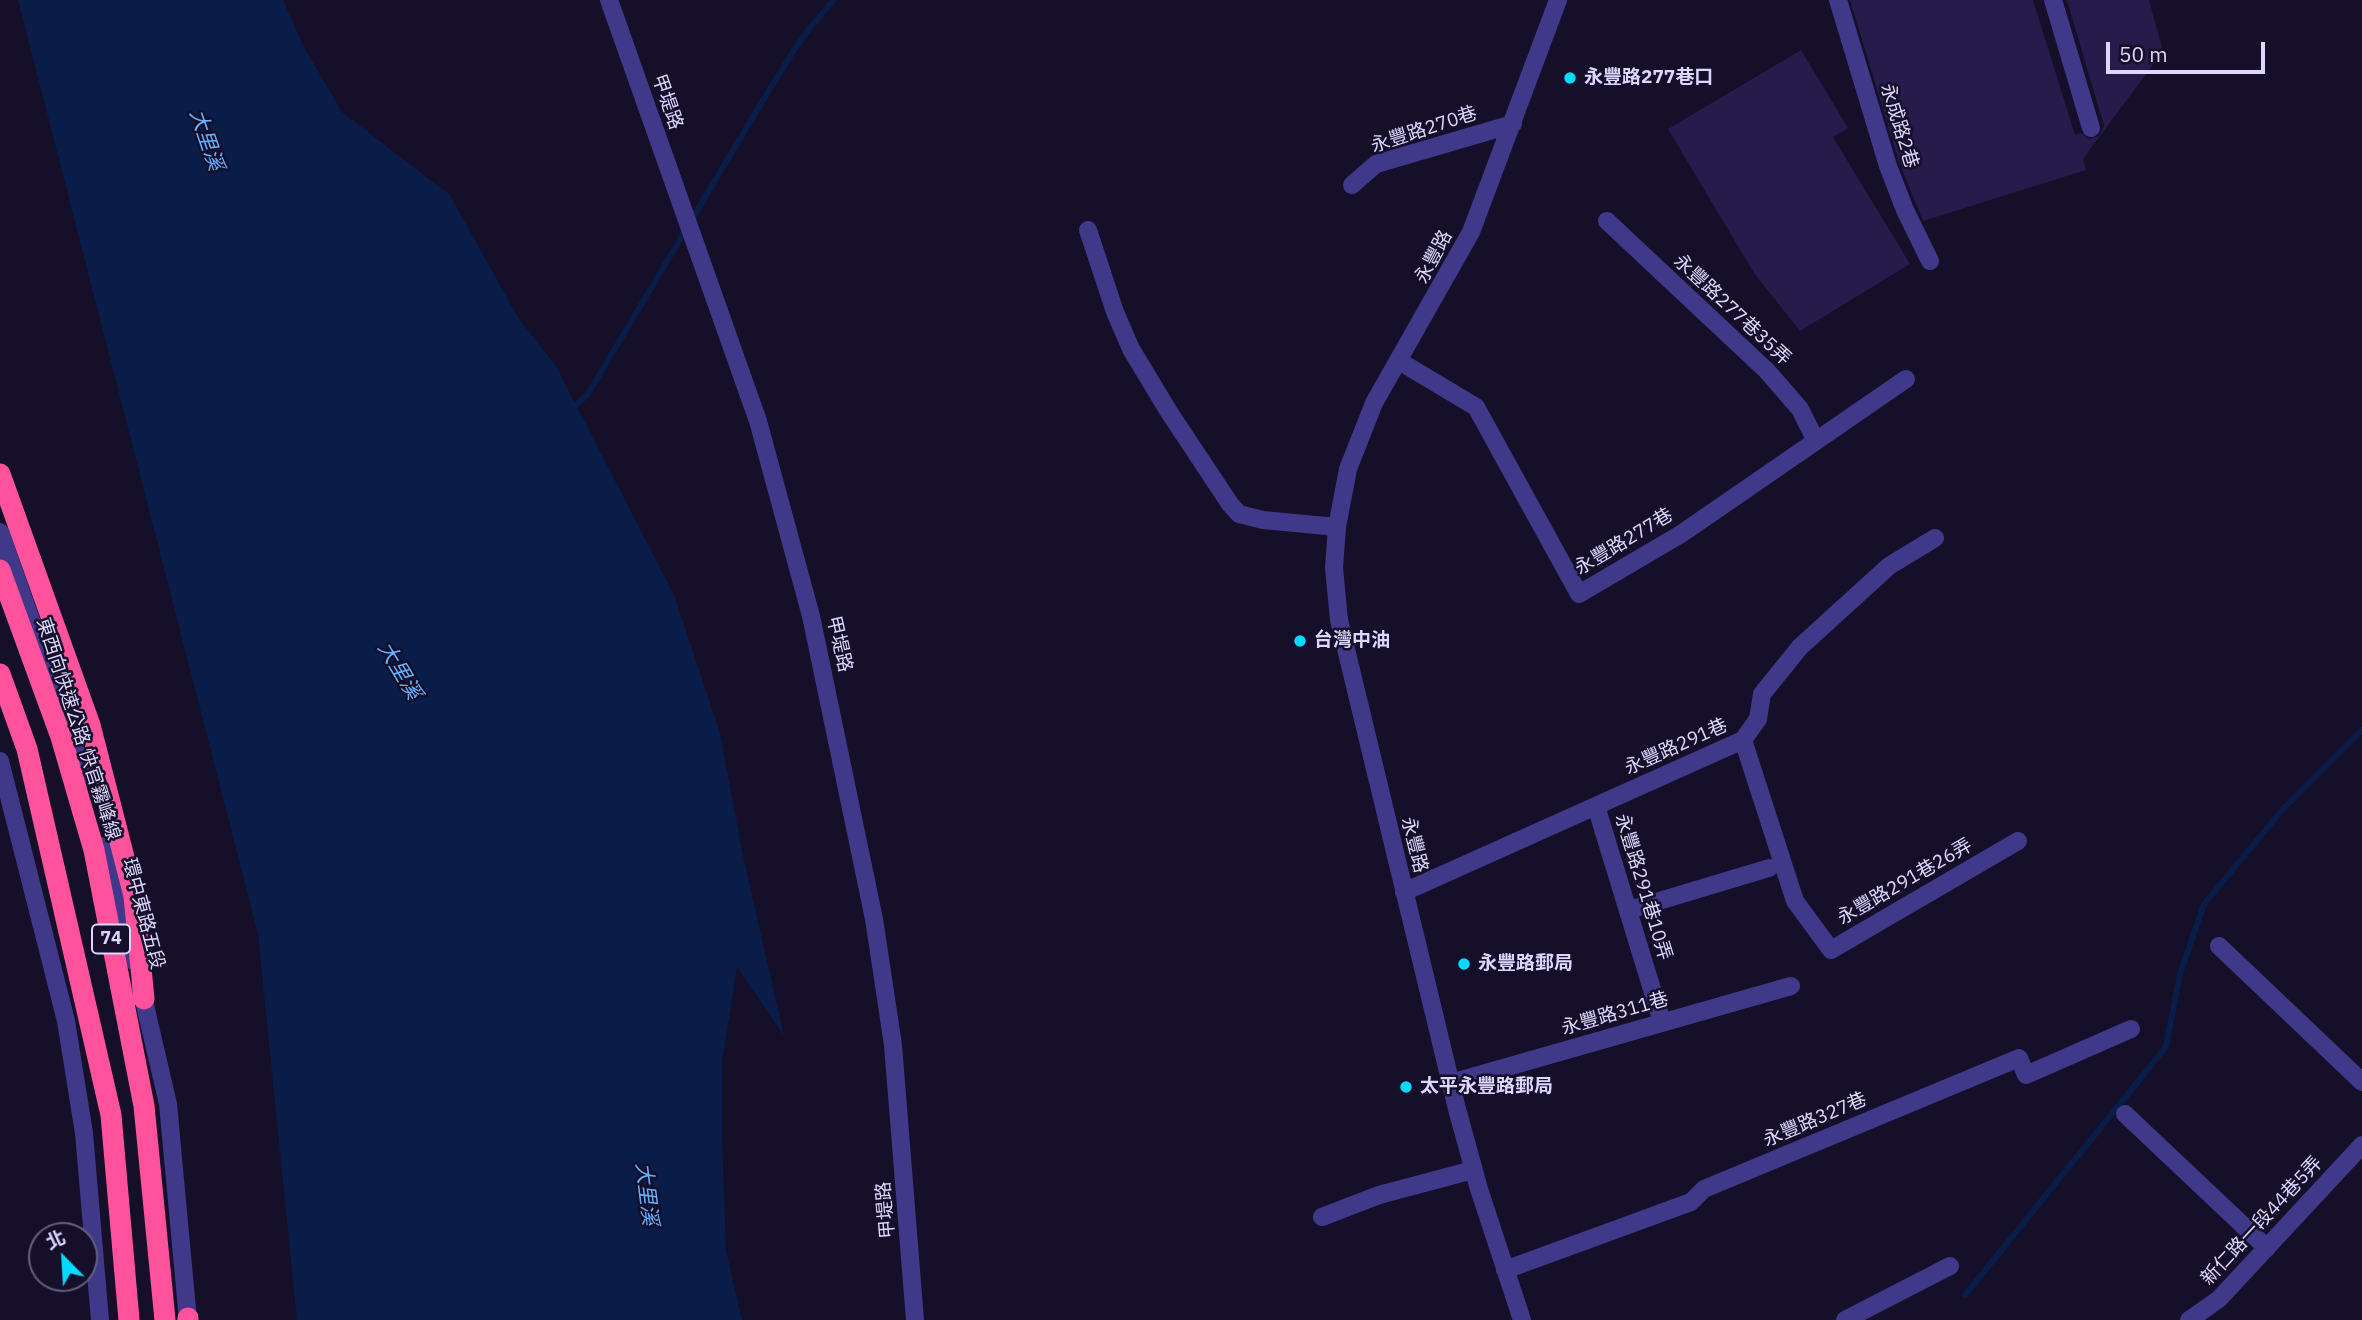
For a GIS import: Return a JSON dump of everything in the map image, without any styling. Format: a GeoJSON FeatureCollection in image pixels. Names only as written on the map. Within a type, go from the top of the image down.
{"type":"FeatureCollection","features":[{"type":"Feature","properties":{"kind":"highway"},"geometry":{"type":"LineString","coordinates":[[0,474],[90,725],[134,896],[144,999]]}},
{"type":"Feature","properties":{"kind":"highway","name":"東西向快速公路 快官霧峰線"},"geometry":{"type":"LineString","coordinates":[[0,570],[61,737],[94,850],[144,1105],[165,1320]]}},
{"type":"Feature","properties":{"kind":"highway","name":"74"},"geometry":{"type":"LineString","coordinates":[[0,674],[31,762],[111,1115],[129,1320]]}},
{"type":"Feature","properties":{"kind":"street","name":"永豐路"},"geometry":{"type":"LineString","coordinates":[[1522,1320],[1474,1170],[1451,1083],[1339,620],[1334,568],[1337,527],[1348,469],[1374,403],[1471,232],[1558,0]]}},
{"type":"Feature","properties":{"kind":"street","name":"永成路2巷"},"geometry":{"type":"LineString","coordinates":[[1838,0],[1888,166],[1905,210],[1930,261]]}},
{"type":"Feature","properties":{"kind":"street"},"geometry":{"type":"LineString","coordinates":[[2053,0],[2091,128]]}},
{"type":"Feature","properties":{"kind":"street","name":"甲堤路"},"geometry":{"type":"LineString","coordinates":[[612,1],[685,219],[758,421],[779,493],[839,741],[874,919],[893,1045],[915,1320]]}},
{"type":"Feature","properties":{"kind":"street","name":"永豐路270巷"},"geometry":{"type":"LineString","coordinates":[[1352,185],[1376,164],[1513,124]]}},
{"type":"Feature","properties":{"kind":"street","name":"永豐路277巷35弄"},"geometry":{"type":"LineString","coordinates":[[1607,221],[1767,370],[1800,409],[1816,441]]}},
{"type":"Feature","properties":{"kind":"street"},"geometry":{"type":"LineString","coordinates":[[1088,230],[1115,312],[1131,349],[1230,504],[1239,514],[1263,520],[1337,527]]}},
{"type":"Feature","properties":{"kind":"street","name":"永豐路277巷"},"geometry":{"type":"LineString","coordinates":[[1399,361],[1476,407],[1579,594],[1681,534],[1906,379]]}},
{"type":"Feature","properties":{"kind":"street","name":"環中東路五段"},"geometry":{"type":"LineString","coordinates":[[0,532],[71,734],[144,999],[168,1104],[188,1319]]}},
{"type":"Feature","properties":{"kind":"street","name":"永豐路291巷"},"geometry":{"type":"LineString","coordinates":[[1404,892],[1743,740],[1758,719],[1762,694],[1800,647],[1889,566],[1935,538]]}},
{"type":"Feature","properties":{"kind":"street","name":"永豐路291巷26弄"},"geometry":{"type":"LineString","coordinates":[[1743,740],[1795,901],[1831,950],[2018,841]]}},
{"type":"Feature","properties":{"kind":"street"},"geometry":{"type":"LineString","coordinates":[[0,761],[66,1021],[84,1133],[100,1320]]}},
{"type":"Feature","properties":{"kind":"street","name":"永豐路291巷10弄"},"geometry":{"type":"LineString","coordinates":[[1596,806],[1662,1022]]}},
{"type":"Feature","properties":{"kind":"street"},"geometry":{"type":"LineString","coordinates":[[1629,910],[1769,868]]}},
{"type":"Feature","properties":{"kind":"street"},"geometry":{"type":"LineString","coordinates":[[2220,946],[2362,1082]]}},
{"type":"Feature","properties":{"kind":"street","name":"永豐路311巷"},"geometry":{"type":"LineString","coordinates":[[1451,1083],[1791,986]]}},
{"type":"Feature","properties":{"kind":"street","name":"永豐路327巷"},"geometry":{"type":"LineString","coordinates":[[1505,1270],[1691,1202],[1704,1189],[2019,1058],[2026,1075],[2131,1029]]}},
{"type":"Feature","properties":{"kind":"street"},"geometry":{"type":"LineString","coordinates":[[2124,1114],[2266,1248]]}},
{"type":"Feature","properties":{"kind":"street","name":"新仁路一段44巷5弄"},"geometry":{"type":"LineString","coordinates":[[2189,1320],[2219,1299],[2362,1145]]}},
{"type":"Feature","properties":{"kind":"street"},"geometry":{"type":"LineString","coordinates":[[1322,1217],[1379,1195],[1474,1170]]}},
{"type":"Feature","properties":{"kind":"street"},"geometry":{"type":"LineString","coordinates":[[1845,1320],[1950,1266]]}},
{"type":"Feature","properties":{"kind":"water","name":"大里溪"},"geometry":{"type":"Polygon","coordinates":[[[18,0],[283,0],[304,47],[342,112],[450,195],[517,316],[557,368],[674,595],[720,733],[742,851],[784,1036],[737,967],[722,1062],[722,1135],[726,1250],[742,1320],[297,1320],[258,934],[18,0]]]}},
{"type":"Feature","properties":{"kind":"building"},"geometry":{"type":"Polygon","coordinates":[[[1850,0],[2033,0],[2075,135],[2081,133],[2089,139],[2099,136],[2104,126],[2067,0],[2149,0],[2163,51],[2083,159],[2086,170],[1923,221],[1899,162],[1850,0]]]}},
{"type":"Feature","properties":{"kind":"building"},"geometry":{"type":"Polygon","coordinates":[[[1801,50],[1848,128],[1833,137],[1910,264],[1800,331],[1754,273],[1668,129],[1801,50]]]}},
{"type":"Feature","properties":{"kind":"waterway"},"geometry":{"type":"LineString","coordinates":[[571,410],[588,394],[799,42],[833,0]]}},
{"type":"Feature","properties":{"kind":"waterway"},"geometry":{"type":"LineString","coordinates":[[1965,1295],[2166,1047],[2180,974],[2204,904],[2283,809],[2362,730]]}},
{"type":"Feature","properties":{"kind":"place","name":"永豐路277巷口"},"geometry":{"type":"Point","coordinates":[1570,78]}},
{"type":"Feature","properties":{"kind":"place","name":"台灣中油"},"geometry":{"type":"Point","coordinates":[1300,641]}},
{"type":"Feature","properties":{"kind":"place","name":"永豐路郵局"},"geometry":{"type":"Point","coordinates":[1464,964]}},
{"type":"Feature","properties":{"kind":"place","name":"太平永豐路郵局"},"geometry":{"type":"Point","coordinates":[1406,1087]}}]}
